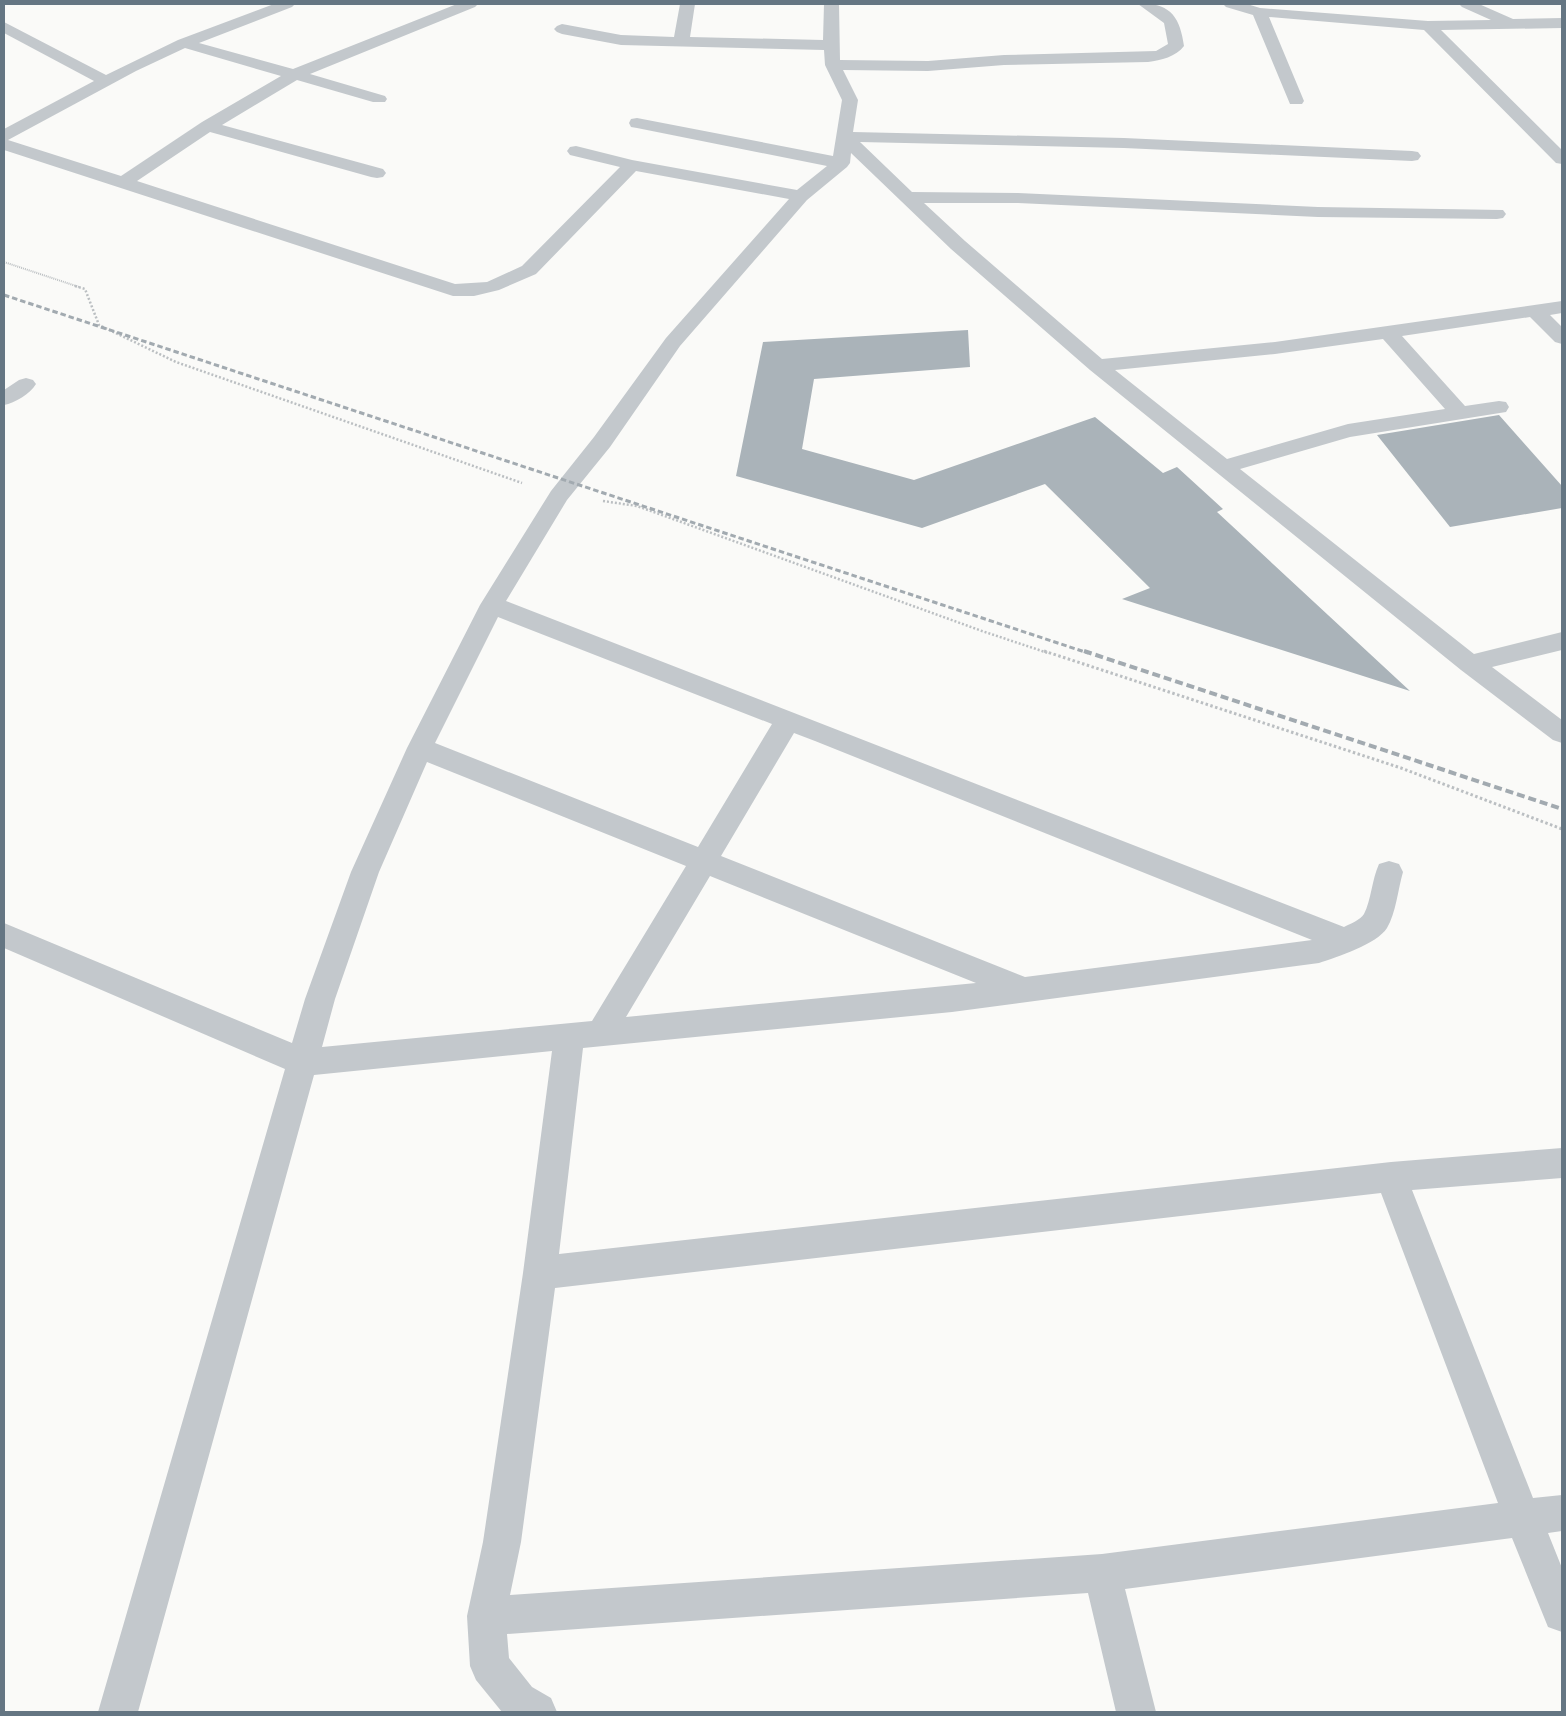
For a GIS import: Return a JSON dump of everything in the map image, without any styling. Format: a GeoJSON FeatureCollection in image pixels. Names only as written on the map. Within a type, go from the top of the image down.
{"type":"FeatureCollection","features":[{"type":"Feature","properties":{"kind":"street"},"geometry":{"type":"LineString","coordinates":[[4,136],[106,81],[245,11],[287,4]]}},
{"type":"Feature","properties":{"kind":"street"},"geometry":{"type":"LineString","coordinates":[[681,42],[687,4]]}},
{"type":"Feature","properties":{"kind":"street"},"geometry":{"type":"LineString","coordinates":[[118,1712],[320,999],[365,872],[420,748],[492,606],[558,496],[602,442],[673,342],[801,196],[841,163],[850,100],[832,55],[832,4]]}},
{"type":"Feature","properties":{"kind":"street"},"geometry":{"type":"LineString","coordinates":[[562,29],[621,40],[681,42],[832,55],[928,66],[1004,60],[1148,57],[1160,54],[1176,46],[1173,23],[1168,16],[1146,4]]}},
{"type":"Feature","properties":{"kind":"street"},"geometry":{"type":"LineString","coordinates":[[1231,4],[1259,12],[1428,26],[1562,23]]}},
{"type":"Feature","properties":{"kind":"street"},"geometry":{"type":"LineString","coordinates":[[1467,4],[1512,24]]}},
{"type":"Feature","properties":{"kind":"street"},"geometry":{"type":"LineString","coordinates":[[123,183],[208,126],[296,74],[464,5]]}},
{"type":"Feature","properties":{"kind":"street"},"geometry":{"type":"LineString","coordinates":[[1259,12],[1296,101]]}},
{"type":"Feature","properties":{"kind":"street"},"geometry":{"type":"LineString","coordinates":[[1428,26],[1562,159]]}},
{"type":"Feature","properties":{"kind":"street"},"geometry":{"type":"LineString","coordinates":[[4,27],[106,81]]}},
{"type":"Feature","properties":{"kind":"street"},"geometry":{"type":"LineString","coordinates":[[184,43],[379,99]]}},
{"type":"Feature","properties":{"kind":"street"},"geometry":{"type":"LineString","coordinates":[[638,123],[841,163]]}},
{"type":"Feature","properties":{"kind":"street"},"geometry":{"type":"LineString","coordinates":[[208,126],[377,173]]}},
{"type":"Feature","properties":{"kind":"street"},"geometry":{"type":"LineString","coordinates":[[844,137],[1124,143],[1412,156]]}},
{"type":"Feature","properties":{"kind":"street"},"geometry":{"type":"LineString","coordinates":[[844,137],[906,197],[1097,366],[1470,664],[1562,732]]}},
{"type":"Feature","properties":{"kind":"street"},"geometry":{"type":"LineString","coordinates":[[4,144],[452,290],[470,291],[492,288],[529,270],[632,165]]}},
{"type":"Feature","properties":{"kind":"street"},"geometry":{"type":"LineString","coordinates":[[576,151],[632,165],[801,196]]}},
{"type":"Feature","properties":{"kind":"street"},"geometry":{"type":"LineString","coordinates":[[906,197],[1018,198],[1318,212],[1497,214]]}},
{"type":"Feature","properties":{"kind":"street"},"geometry":{"type":"LineString","coordinates":[[1097,366],[1275,348],[1562,307]]}},
{"type":"Feature","properties":{"kind":"street"},"geometry":{"type":"LineString","coordinates":[[1535,311],[1562,338]]}},
{"type":"Feature","properties":{"kind":"street"},"geometry":{"type":"LineString","coordinates":[[1389,333],[1460,413]]}},
{"type":"Feature","properties":{"kind":"street"},"geometry":{"type":"LineString","coordinates":[[4,398],[26,384]]}},
{"type":"Feature","properties":{"kind":"street"},"geometry":{"type":"LineString","coordinates":[[1223,467],[1348,431],[1499,407]]}},
{"type":"Feature","properties":{"kind":"street"},"geometry":{"type":"LineString","coordinates":[[492,606],[788,720],[1345,940]]}},
{"type":"Feature","properties":{"kind":"street"},"geometry":{"type":"LineString","coordinates":[[1470,664],[1562,641]]}},
{"type":"Feature","properties":{"kind":"street"},"geometry":{"type":"LineString","coordinates":[[536,1712],[518,1701],[490,1666],[486,1616],[502,1542],[540,1273],[585,1034],[702,861],[788,720]]}},
{"type":"Feature","properties":{"kind":"street"},"geometry":{"type":"LineString","coordinates":[[420,748],[1024,990]]}},
{"type":"Feature","properties":{"kind":"street"},"geometry":{"type":"LineString","coordinates":[[4,935],[303,1062],[933,1000],[1024,990],[1319,951],[1364,931],[1376,921],[1389,872]]}},
{"type":"Feature","properties":{"kind":"street"},"geometry":{"type":"LineString","coordinates":[[540,1273],[1391,1177],[1562,1163]]}},
{"type":"Feature","properties":{"kind":"street"},"geometry":{"type":"LineString","coordinates":[[1391,1177],[1523,1519],[1562,1613]]}},
{"type":"Feature","properties":{"kind":"street"},"geometry":{"type":"LineString","coordinates":[[486,1616],[1102,1573],[1562,1513]]}},
{"type":"Feature","properties":{"kind":"street"},"geometry":{"type":"LineString","coordinates":[[1102,1573],[1136,1712]]}},
{"type":"Feature","properties":{"kind":"path"},"geometry":{"type":"LineString","coordinates":[[4,262],[86,289],[99,325],[176,362],[558,496],[637,506],[982,632],[1401,768],[1562,829]]}},
{"type":"Feature","properties":{"kind":"building"},"geometry":{"type":"Polygon","coordinates":[[[968,330],[970,367],[814,379],[802,449],[914,480],[1095,417],[1163,473],[1177,467],[1223,509],[1217,512],[1410,691],[1122,599],[1150,588],[1045,484],[922,528],[736,476],[763,342],[968,330]]]}},
{"type":"Feature","properties":{"kind":"building"},"geometry":{"type":"Polygon","coordinates":[[[1499,415],[1562,486],[1562,508],[1450,527],[1377,435],[1499,415]]]}},
{"type":"Feature","properties":{"kind":"railway"},"geometry":{"type":"LineString","coordinates":[[4,295],[1088,653]]}},
{"type":"Feature","properties":{"kind":"railway"},"geometry":{"type":"LineString","coordinates":[[1084,651],[1562,809]]}}]}
